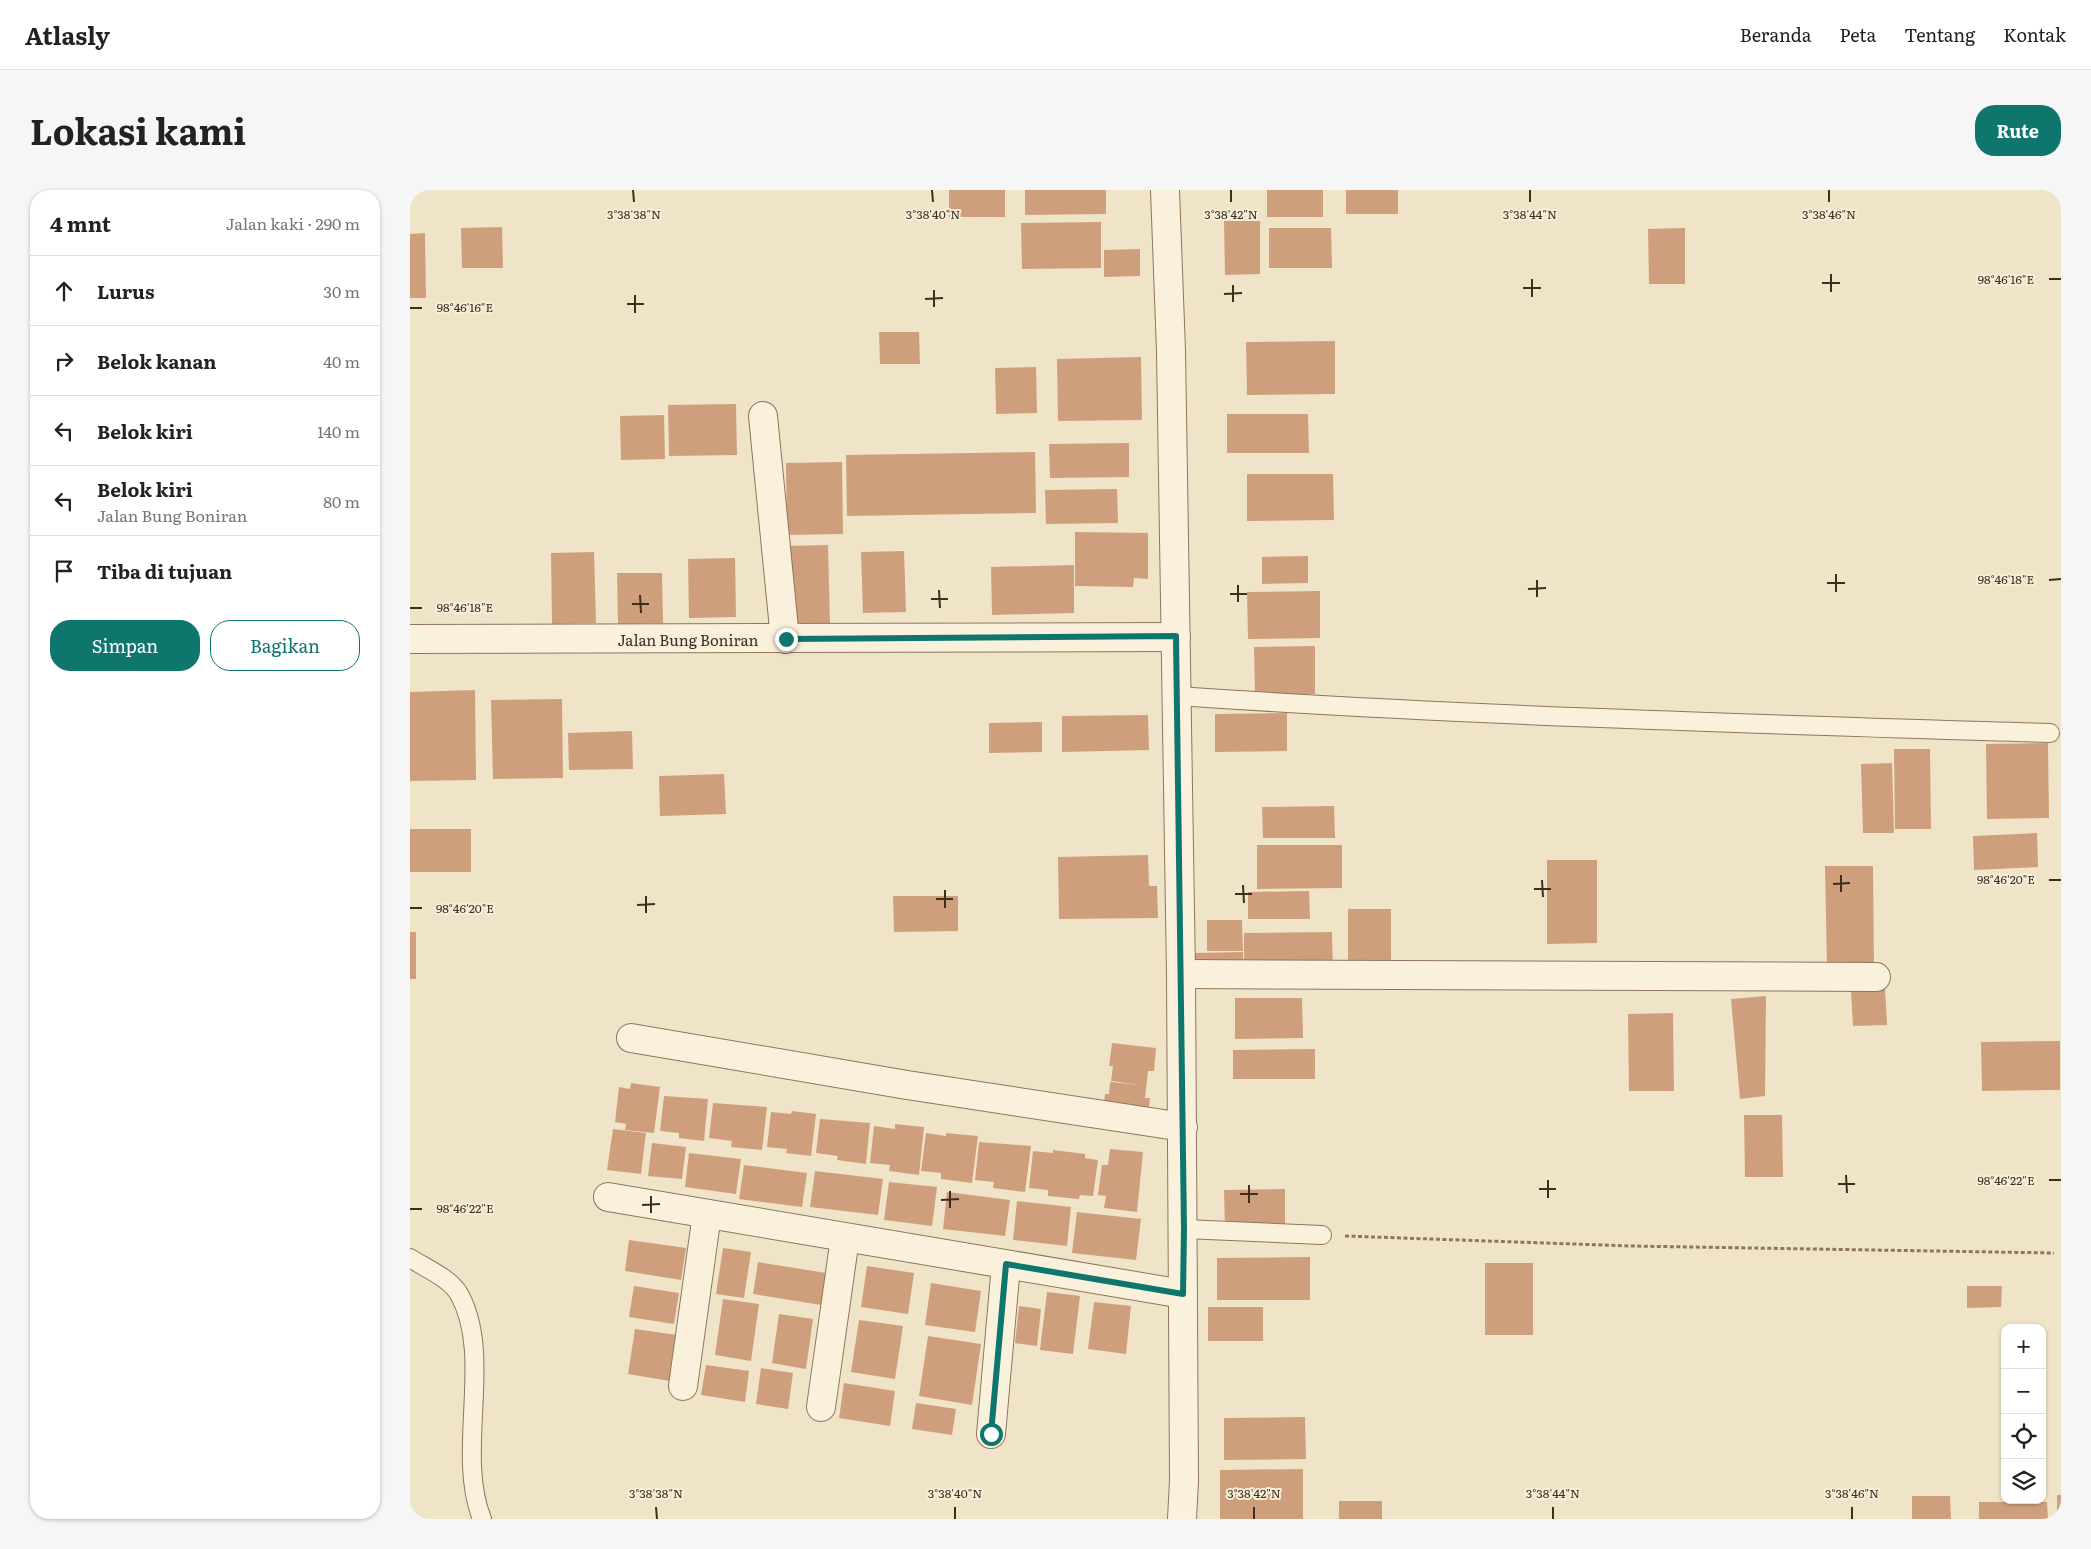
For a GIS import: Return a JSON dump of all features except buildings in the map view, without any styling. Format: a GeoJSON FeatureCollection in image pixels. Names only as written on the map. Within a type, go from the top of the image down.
{"type":"FeatureCollection","features":[{"type":"Feature","properties":{"kind":"street"},"geometry":{"type":"LineString","coordinates":[[1165,190],[1176,636],[1183,1127],[1184,1482],[1182,1519]]}},
{"type":"Feature","properties":{"kind":"street"},"geometry":{"type":"LineString","coordinates":[[763,416],[786,639]]}},
{"type":"Feature","properties":{"kind":"street","name":"Jalan Bung Boniran"},"geometry":{"type":"LineString","coordinates":[[410,639],[1176,636]]}},
{"type":"Feature","properties":{"kind":"street"},"geometry":{"type":"LineString","coordinates":[[1181,974],[1876,977]]}},
{"type":"Feature","properties":{"kind":"street"},"geometry":{"type":"LineString","coordinates":[[631,1038],[907,1085],[1183,1127]]}},
{"type":"Feature","properties":{"kind":"street"},"geometry":{"type":"LineString","coordinates":[[608,1197],[1183,1294]]}},
{"type":"Feature","properties":{"kind":"street"},"geometry":{"type":"LineString","coordinates":[[683,1386],[707,1214]]}},
{"type":"Feature","properties":{"kind":"street"},"geometry":{"type":"LineString","coordinates":[[822,1407],[845,1238]]}},
{"type":"Feature","properties":{"kind":"street"},"geometry":{"type":"LineString","coordinates":[[991,1434],[1006,1264]]}},
{"type":"Feature","properties":{"kind":"lane"},"geometry":{"type":"LineString","coordinates":[[1177,696],[1306,705],[1578,718],[2050,733]]}},
{"type":"Feature","properties":{"kind":"lane"},"geometry":{"type":"LineString","coordinates":[[1184,1229],[1322,1235]]}},
{"type":"Feature","properties":{"kind":"lane"},"geometry":{"type":"LineString","coordinates":[[410,1258],[441,1277],[458,1292],[468,1317],[473,1352],[471,1472],[475,1501],[482,1519]]}},
{"type":"Feature","properties":{"kind":"path"},"geometry":{"type":"LineString","coordinates":[[1322,1235],[1640,1246],[2054,1253]]}},
{"type":"Feature","properties":{"kind":"route"},"geometry":{"type":"LineString","coordinates":[[786,639],[1176,636],[1184,1229],[1183,1294],[1006,1264],[991,1434]]}}]}
